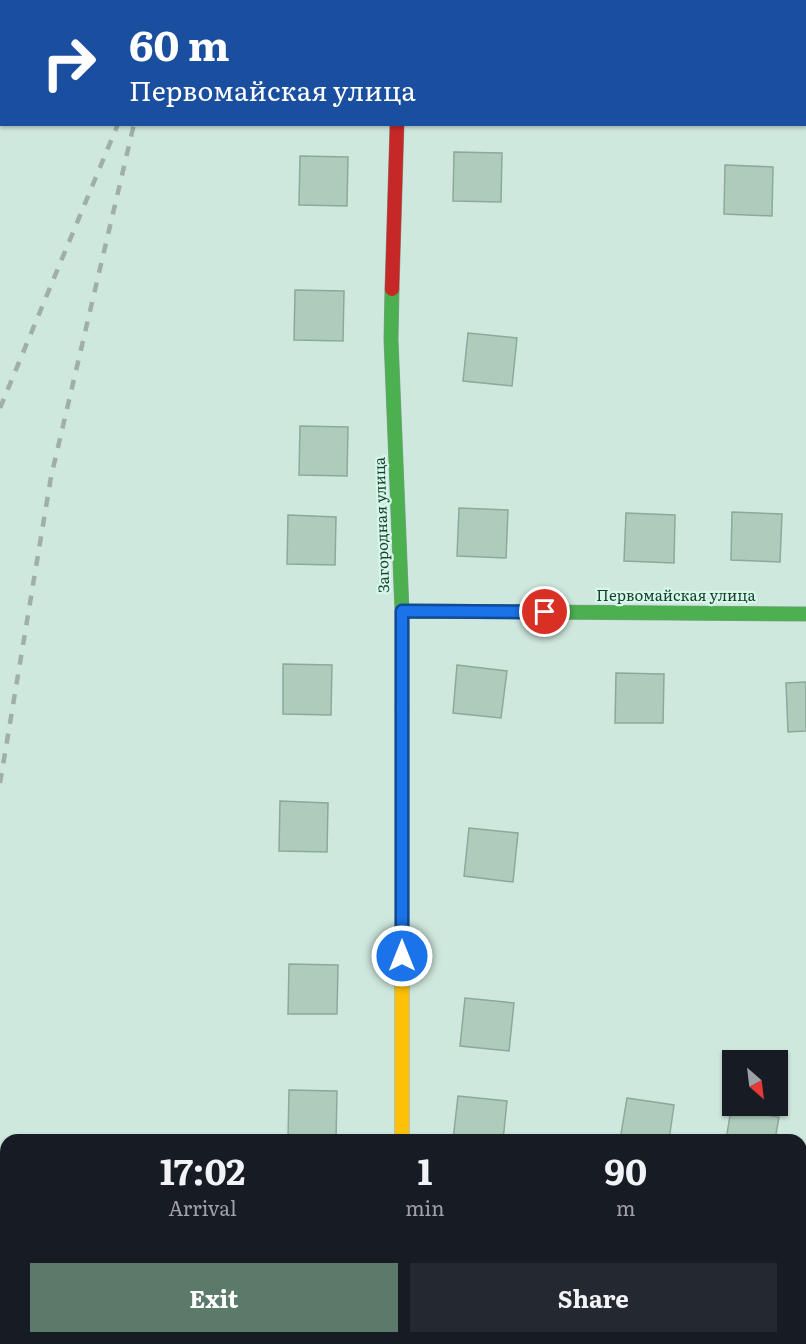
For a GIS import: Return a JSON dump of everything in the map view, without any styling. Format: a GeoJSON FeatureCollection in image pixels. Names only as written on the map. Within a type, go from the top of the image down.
{"type":"FeatureCollection","features":[{"type":"Feature","properties":{"kind":"main road","name":"Загородная улица"},"geometry":{"type":"LineString","coordinates":[[397,126],[391,339],[402,611],[402,1134]]}},
{"type":"Feature","properties":{"kind":"main road","name":"Первомайская улица"},"geometry":{"type":"LineString","coordinates":[[402,611],[806,614]]}},
{"type":"Feature","properties":{"kind":"building"},"geometry":{"type":"Polygon","coordinates":[[[454,152],[502,153],[501,202],[453,201],[454,152]]]}},
{"type":"Feature","properties":{"kind":"building"},"geometry":{"type":"Polygon","coordinates":[[[300,156],[348,157],[347,206],[299,205],[300,156]]]}},
{"type":"Feature","properties":{"kind":"building"},"geometry":{"type":"Polygon","coordinates":[[[725,165],[773,167],[772,216],[724,214],[725,165]]]}},
{"type":"Feature","properties":{"kind":"building"},"geometry":{"type":"Polygon","coordinates":[[[295,290],[344,291],[343,341],[294,340],[295,290]]]}},
{"type":"Feature","properties":{"kind":"building"},"geometry":{"type":"Polygon","coordinates":[[[468,333],[517,338],[512,386],[463,381],[468,333]]]}},
{"type":"Feature","properties":{"kind":"building"},"geometry":{"type":"Polygon","coordinates":[[[300,426],[348,427],[347,476],[299,475],[300,426]]]}},
{"type":"Feature","properties":{"kind":"building"},"geometry":{"type":"Polygon","coordinates":[[[459,508],[508,510],[506,558],[457,556],[459,508]]]}},
{"type":"Feature","properties":{"kind":"building"},"geometry":{"type":"Polygon","coordinates":[[[732,512],[782,514],[780,562],[731,560],[732,512]]]}},
{"type":"Feature","properties":{"kind":"building"},"geometry":{"type":"Polygon","coordinates":[[[626,513],[675,515],[674,563],[624,561],[626,513]]]}},
{"type":"Feature","properties":{"kind":"building"},"geometry":{"type":"Polygon","coordinates":[[[288,515],[336,517],[335,565],[287,564],[288,515]]]}},
{"type":"Feature","properties":{"kind":"building"},"geometry":{"type":"Polygon","coordinates":[[[283,664],[332,665],[331,715],[283,714],[283,664]]]}},
{"type":"Feature","properties":{"kind":"building"},"geometry":{"type":"Polygon","coordinates":[[[457,665],[507,671],[501,718],[453,713],[457,665]]]}},
{"type":"Feature","properties":{"kind":"building"},"geometry":{"type":"Polygon","coordinates":[[[616,673],[664,674],[663,723],[615,723],[616,673]]]}},
{"type":"Feature","properties":{"kind":"building"},"geometry":{"type":"Polygon","coordinates":[[[806,682],[806,731],[788,732],[786,683],[806,682]]]}},
{"type":"Feature","properties":{"kind":"building"},"geometry":{"type":"Polygon","coordinates":[[[280,801],[328,803],[327,852],[279,851],[280,801]]]}},
{"type":"Feature","properties":{"kind":"building"},"geometry":{"type":"Polygon","coordinates":[[[469,828],[518,833],[513,882],[464,876],[469,828]]]}},
{"type":"Feature","properties":{"kind":"building"},"geometry":{"type":"Polygon","coordinates":[[[289,964],[338,965],[337,1014],[288,1014],[289,964]]]}},
{"type":"Feature","properties":{"kind":"building"},"geometry":{"type":"Polygon","coordinates":[[[465,998],[514,1003],[509,1051],[460,1046],[465,998]]]}},
{"type":"Feature","properties":{"kind":"building"},"geometry":{"type":"Polygon","coordinates":[[[289,1090],[337,1091],[336,1134],[288,1134],[289,1090]]]}},
{"type":"Feature","properties":{"kind":"building"},"geometry":{"type":"Polygon","coordinates":[[[458,1096],[507,1101],[504,1134],[454,1134],[458,1096]]]}},
{"type":"Feature","properties":{"kind":"building"},"geometry":{"type":"Polygon","coordinates":[[[627,1098],[674,1105],[670,1134],[621,1134],[627,1098]]]}},
{"type":"Feature","properties":{"kind":"building"},"geometry":{"type":"Polygon","coordinates":[[[730,1116],[779,1117],[776,1134],[727,1134],[730,1116]]]}},
{"type":"Feature","properties":{"kind":"railway"},"geometry":{"type":"LineString","coordinates":[[0,408],[117,126]]}},
{"type":"Feature","properties":{"kind":"railway"},"geometry":{"type":"LineString","coordinates":[[0,783],[51,477],[134,126]]}},
{"type":"Feature","properties":{"kind":"traffic: fast"},"geometry":{"type":"LineString","coordinates":[[392,289],[391,339],[402,611],[402,709]]}},
{"type":"Feature","properties":{"kind":"traffic: fast"},"geometry":{"type":"LineString","coordinates":[[402,611],[806,614]]}},
{"type":"Feature","properties":{"kind":"traffic: slow"},"geometry":{"type":"LineString","coordinates":[[402,709],[402,1134]]}},
{"type":"Feature","properties":{"kind":"traffic: jam"},"geometry":{"type":"LineString","coordinates":[[392,289],[397,126]]}},
{"type":"Feature","properties":{"kind":"route"},"geometry":{"type":"LineString","coordinates":[[402,956],[402,611],[545,612]]}}]}
